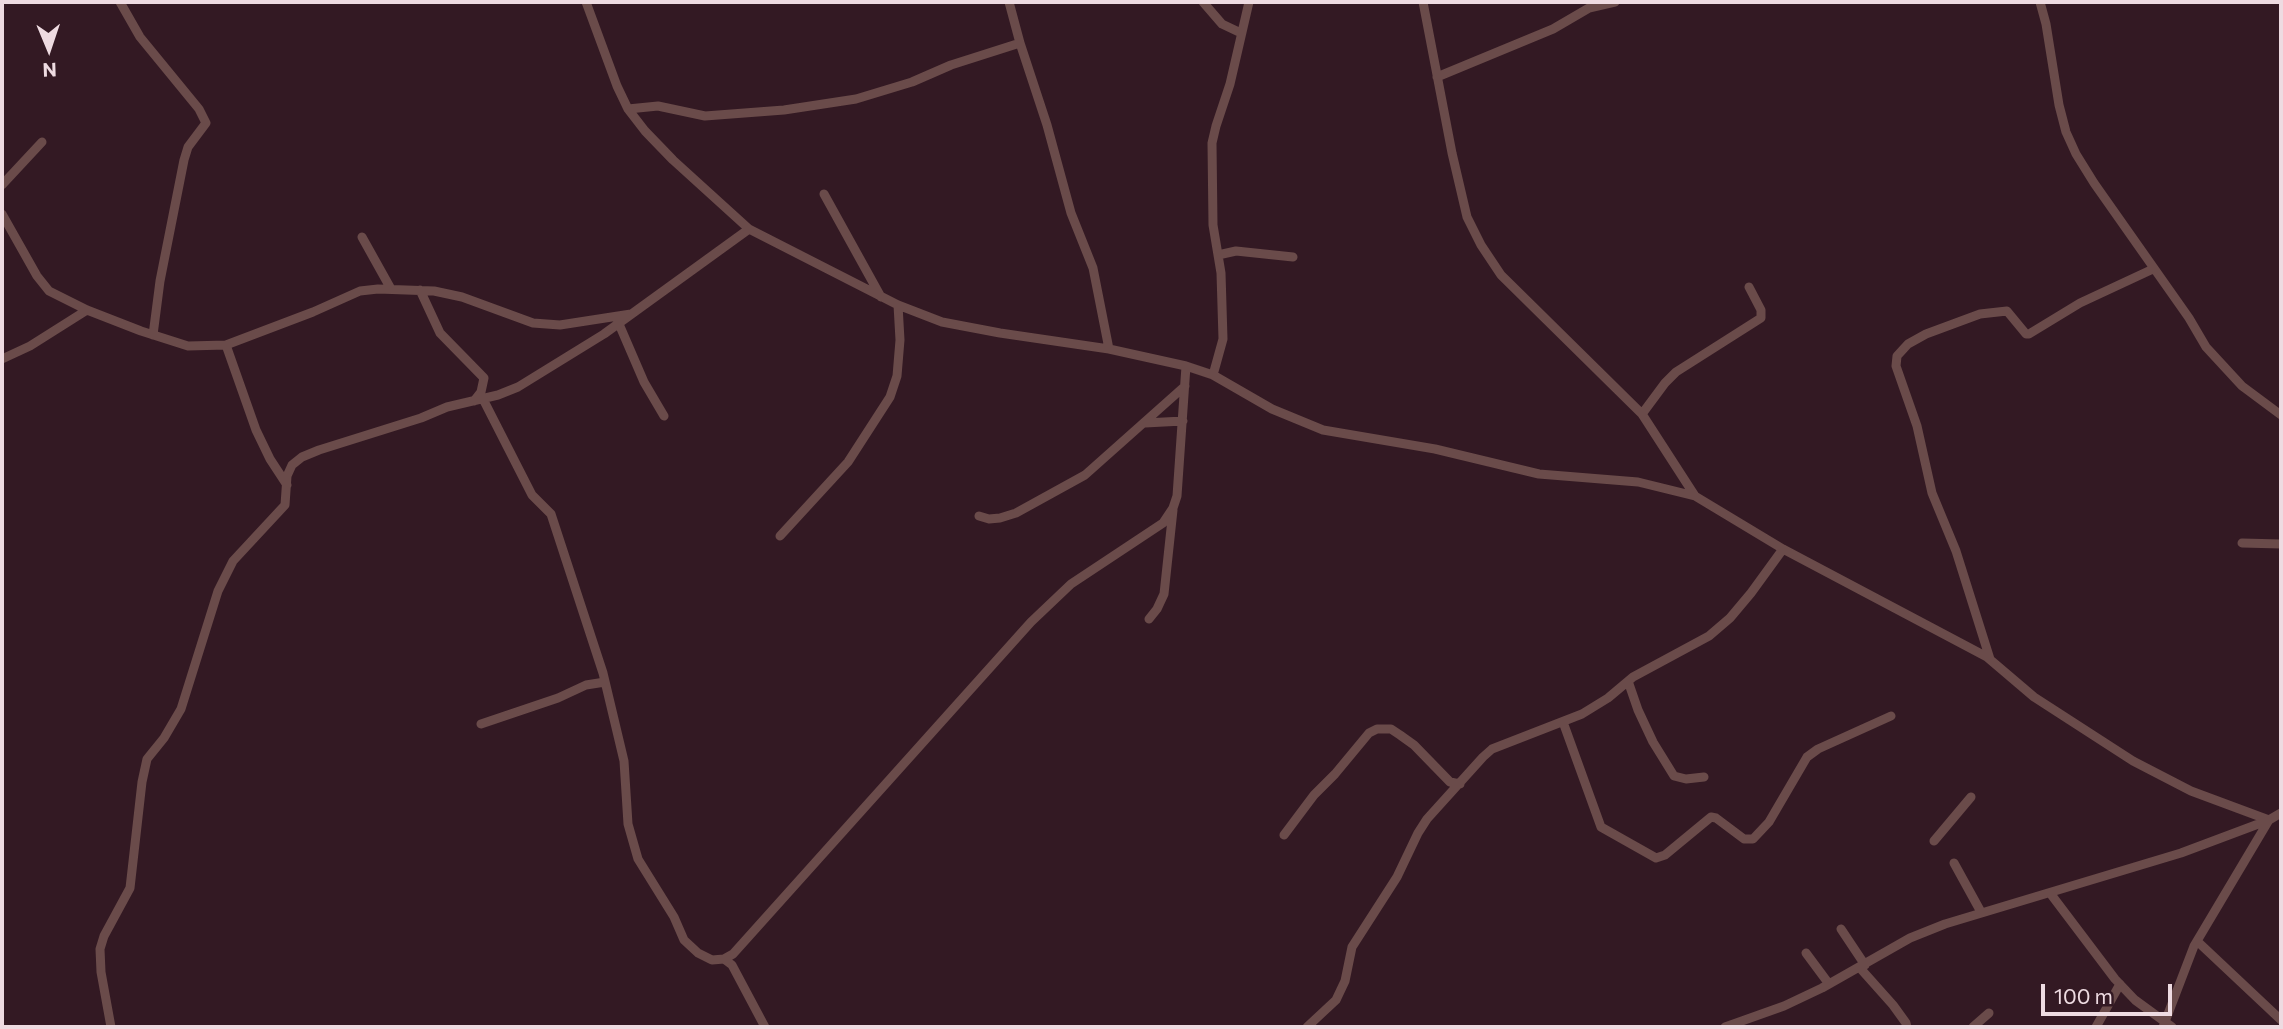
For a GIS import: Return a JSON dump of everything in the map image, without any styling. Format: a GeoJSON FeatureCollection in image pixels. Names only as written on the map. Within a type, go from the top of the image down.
{"type":"FeatureCollection","features":[{"type":"Feature","properties":{"kind":"street"},"geometry":{"type":"LineString","coordinates":[[120,2],[140,37],[199,109],[206,123],[188,147],[184,160],[160,281],[153,335]]}},
{"type":"Feature","properties":{"kind":"street"},"geometry":{"type":"LineString","coordinates":[[586,2],[628,109],[673,160],[749,229],[881,297],[942,322],[1109,349],[1186,366],[1213,375],[1272,409],[1323,430],[1435,449],[1539,474],[1638,482],[1695,496],[1783,549],[1990,659],[2034,697],[2133,761],[2191,791],[2269,820]]}},
{"type":"Feature","properties":{"kind":"street"},"geometry":{"type":"LineString","coordinates":[[1009,2],[1071,213],[1093,268],[1109,349]]}},
{"type":"Feature","properties":{"kind":"street"},"geometry":{"type":"LineString","coordinates":[[1203,2],[1222,24],[1241,33]]}},
{"type":"Feature","properties":{"kind":"street"},"geometry":{"type":"LineString","coordinates":[[1213,375],[1223,339],[1221,273],[1213,225],[1212,143],[1230,84],[1249,2]]}},
{"type":"Feature","properties":{"kind":"street"},"geometry":{"type":"LineString","coordinates":[[1423,2],[1467,216],[1481,245],[1509,284],[1642,414],[1695,496]]}},
{"type":"Feature","properties":{"kind":"street"},"geometry":{"type":"LineString","coordinates":[[1437,77],[1553,29],[1589,8],[1615,2]]}},
{"type":"Feature","properties":{"kind":"street"},"geometry":{"type":"LineString","coordinates":[[2040,2],[2066,132],[2094,183],[2189,318],[2206,348],[2227,372],[2281,415]]}},
{"type":"Feature","properties":{"kind":"street"},"geometry":{"type":"LineString","coordinates":[[628,109],[658,106],[705,116],[785,110],[856,99],[1020,43]]}},
{"type":"Feature","properties":{"kind":"street"},"geometry":{"type":"LineString","coordinates":[[2,185],[42,142]]}},
{"type":"Feature","properties":{"kind":"street"},"geometry":{"type":"LineString","coordinates":[[824,194],[881,297]]}},
{"type":"Feature","properties":{"kind":"street"},"geometry":{"type":"LineString","coordinates":[[2,214],[37,276],[49,290],[87,310],[188,346],[226,345],[360,291],[434,290],[462,297],[533,323],[560,325],[633,314]]}},
{"type":"Feature","properties":{"kind":"street"},"geometry":{"type":"LineString","coordinates":[[111,1027],[101,972],[100,949],[104,936],[130,888],[147,759],[164,738],[181,709],[218,592],[233,561],[285,505],[287,476],[292,466],[302,457],[319,450],[421,418],[447,407],[518,387],[619,324],[749,229]]}},
{"type":"Feature","properties":{"kind":"street"},"geometry":{"type":"LineString","coordinates":[[362,237],[391,289]]}},
{"type":"Feature","properties":{"kind":"street"},"geometry":{"type":"LineString","coordinates":[[1218,255],[1236,251],[1293,257]]}},
{"type":"Feature","properties":{"kind":"street"},"geometry":{"type":"LineString","coordinates":[[1990,659],[1956,551],[1935,502],[1917,426],[1896,366],[1897,356],[1908,344],[1926,334],[1980,314],[2007,311],[2026,334],[2029,334],[2088,299],[2154,269]]}},
{"type":"Feature","properties":{"kind":"street"},"geometry":{"type":"LineString","coordinates":[[1642,414],[1676,372],[1761,317],[1761,310],[1749,287]]}},
{"type":"Feature","properties":{"kind":"street"},"geometry":{"type":"LineString","coordinates":[[420,290],[440,333],[484,378],[479,400],[532,495],[551,514],[605,682],[624,761],[628,824],[638,859],[674,917],[684,940],[698,953],[712,960],[724,959],[733,954],[1031,622],[1071,584],[1158,527],[1174,508]]}},
{"type":"Feature","properties":{"kind":"street"},"geometry":{"type":"LineString","coordinates":[[780,536],[848,462],[890,397],[897,376],[898,305]]}},
{"type":"Feature","properties":{"kind":"street"},"geometry":{"type":"LineString","coordinates":[[2,359],[30,346],[87,310]]}},
{"type":"Feature","properties":{"kind":"street"},"geometry":{"type":"LineString","coordinates":[[619,324],[644,382],[664,416]]}},
{"type":"Feature","properties":{"kind":"street"},"geometry":{"type":"LineString","coordinates":[[226,345],[241,393],[270,459],[288,486]]}},
{"type":"Feature","properties":{"kind":"street"},"geometry":{"type":"LineString","coordinates":[[1149,619],[1157,610],[1164,594],[1181,468],[1186,366]]}},
{"type":"Feature","properties":{"kind":"street"},"geometry":{"type":"LineString","coordinates":[[979,516],[1000,518],[1059,491],[1085,475],[1185,386]]}},
{"type":"Feature","properties":{"kind":"street"},"geometry":{"type":"LineString","coordinates":[[1145,423],[1183,421]]}},
{"type":"Feature","properties":{"kind":"street"},"geometry":{"type":"LineString","coordinates":[[270,459],[292,466]]}},
{"type":"Feature","properties":{"kind":"street"},"geometry":{"type":"LineString","coordinates":[[2242,543],[2281,544]]}},
{"type":"Feature","properties":{"kind":"street"},"geometry":{"type":"LineString","coordinates":[[1307,1027],[1336,1000],[1345,981],[1352,947],[1397,877],[1423,826],[1492,750],[1582,715],[1628,681],[1709,636],[1751,593],[1783,549]]}},
{"type":"Feature","properties":{"kind":"street"},"geometry":{"type":"LineString","coordinates":[[1628,681],[1653,742],[1674,776],[1681,779],[1704,777]]}},
{"type":"Feature","properties":{"kind":"street"},"geometry":{"type":"LineString","coordinates":[[481,724],[558,698],[586,685],[605,682]]}},
{"type":"Feature","properties":{"kind":"street"},"geometry":{"type":"LineString","coordinates":[[1563,722],[1601,827],[1656,858],[1665,855],[1711,817],[1744,839],[1753,839],[1769,822],[1807,757],[1818,749],[1891,716]]}},
{"type":"Feature","properties":{"kind":"street"},"geometry":{"type":"LineString","coordinates":[[1284,835],[1314,795],[1369,733],[1377,729],[1391,729],[1414,744],[1450,782],[1460,784]]}},
{"type":"Feature","properties":{"kind":"street"},"geometry":{"type":"LineString","coordinates":[[1934,841],[1971,797]]}},
{"type":"Feature","properties":{"kind":"street"},"geometry":{"type":"LineString","coordinates":[[1725,1027],[1784,1006],[1862,967],[1910,938],[1981,912],[2181,853],[2281,813]]}},
{"type":"Feature","properties":{"kind":"street"},"geometry":{"type":"LineString","coordinates":[[2050,892],[2120,984],[2166,1026],[2197,941],[2269,820]]}},
{"type":"Feature","properties":{"kind":"street"},"geometry":{"type":"LineString","coordinates":[[1954,863],[1981,912]]}},
{"type":"Feature","properties":{"kind":"street"},"geometry":{"type":"LineString","coordinates":[[1841,929],[1862,967],[1907,1027]]}},
{"type":"Feature","properties":{"kind":"street"},"geometry":{"type":"LineString","coordinates":[[2197,941],[2281,1020]]}},
{"type":"Feature","properties":{"kind":"street"},"geometry":{"type":"LineString","coordinates":[[1806,953],[1829,984]]}},
{"type":"Feature","properties":{"kind":"street"},"geometry":{"type":"LineString","coordinates":[[724,959],[732,965],[765,1027]]}},
{"type":"Feature","properties":{"kind":"street"},"geometry":{"type":"LineString","coordinates":[[2096,1027],[2120,984]]}},
{"type":"Feature","properties":{"kind":"street"},"geometry":{"type":"LineString","coordinates":[[1973,1027],[1989,1013]]}}]}
